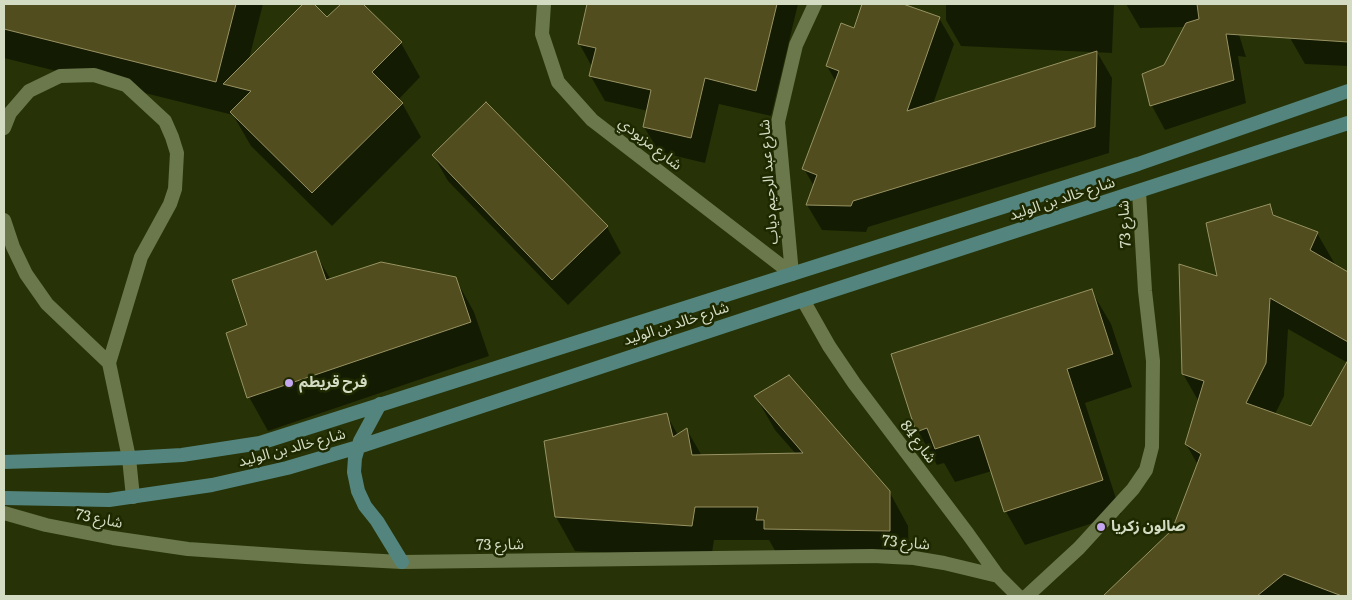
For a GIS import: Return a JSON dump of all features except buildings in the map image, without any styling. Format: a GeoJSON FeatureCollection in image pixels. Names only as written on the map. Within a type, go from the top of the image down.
{"type":"FeatureCollection","features":[{"type":"Feature","properties":{"kind":"main road","name":"شارع خالد بن الوليد"},"geometry":{"type":"LineString","coordinates":[[4,462],[182,455],[260,443],[1138,164],[1348,91]]}},
{"type":"Feature","properties":{"kind":"main road","name":"شارع خالد بن الوليد"},"geometry":{"type":"LineString","coordinates":[[4,498],[109,500],[212,485],[287,468],[358,447],[1348,123]]}},
{"type":"Feature","properties":{"kind":"main road"},"geometry":{"type":"LineString","coordinates":[[380,404],[358,447],[354,472],[358,491],[402,562]]}},
{"type":"Feature","properties":{"kind":"street","name":"شارع مزبودي"},"geometry":{"type":"LineString","coordinates":[[544,4],[542,34],[558,82],[592,120],[792,274]]}},
{"type":"Feature","properties":{"kind":"street","name":"شارع عبد الرحيم دياب"},"geometry":{"type":"LineString","coordinates":[[792,274],[778,122],[796,45],[814,4]]}},
{"type":"Feature","properties":{"kind":"street"},"geometry":{"type":"LineString","coordinates":[[4,128],[10,113],[29,91],[60,76],[94,75],[126,85],[165,121],[177,153],[175,189],[170,204],[141,257],[108,363],[129,458],[133,497]]}},
{"type":"Feature","properties":{"kind":"street","name":"شارع 73"},"geometry":{"type":"LineString","coordinates":[[1027,596],[1079,548],[1133,489],[1146,470],[1152,447],[1153,362],[1145,291],[1139,192]]}},
{"type":"Feature","properties":{"kind":"street"},"geometry":{"type":"LineString","coordinates":[[4,220],[13,247],[26,274],[47,304],[108,363]]}},
{"type":"Feature","properties":{"kind":"street","name":"شارع 84"},"geometry":{"type":"LineString","coordinates":[[803,300],[829,346],[854,383],[998,576],[1018,596]]}},
{"type":"Feature","properties":{"kind":"street","name":"شارع 73"},"geometry":{"type":"LineString","coordinates":[[4,512],[46,525],[113,538],[188,549],[306,558],[402,562],[872,556],[914,558],[998,576]]}},
{"type":"Feature","properties":{"kind":"place","name":"فرح قريطم"},"geometry":{"type":"Point","coordinates":[289,383]}},
{"type":"Feature","properties":{"kind":"place","name":"صالون زكريا"},"geometry":{"type":"Point","coordinates":[1101,527]}}]}
